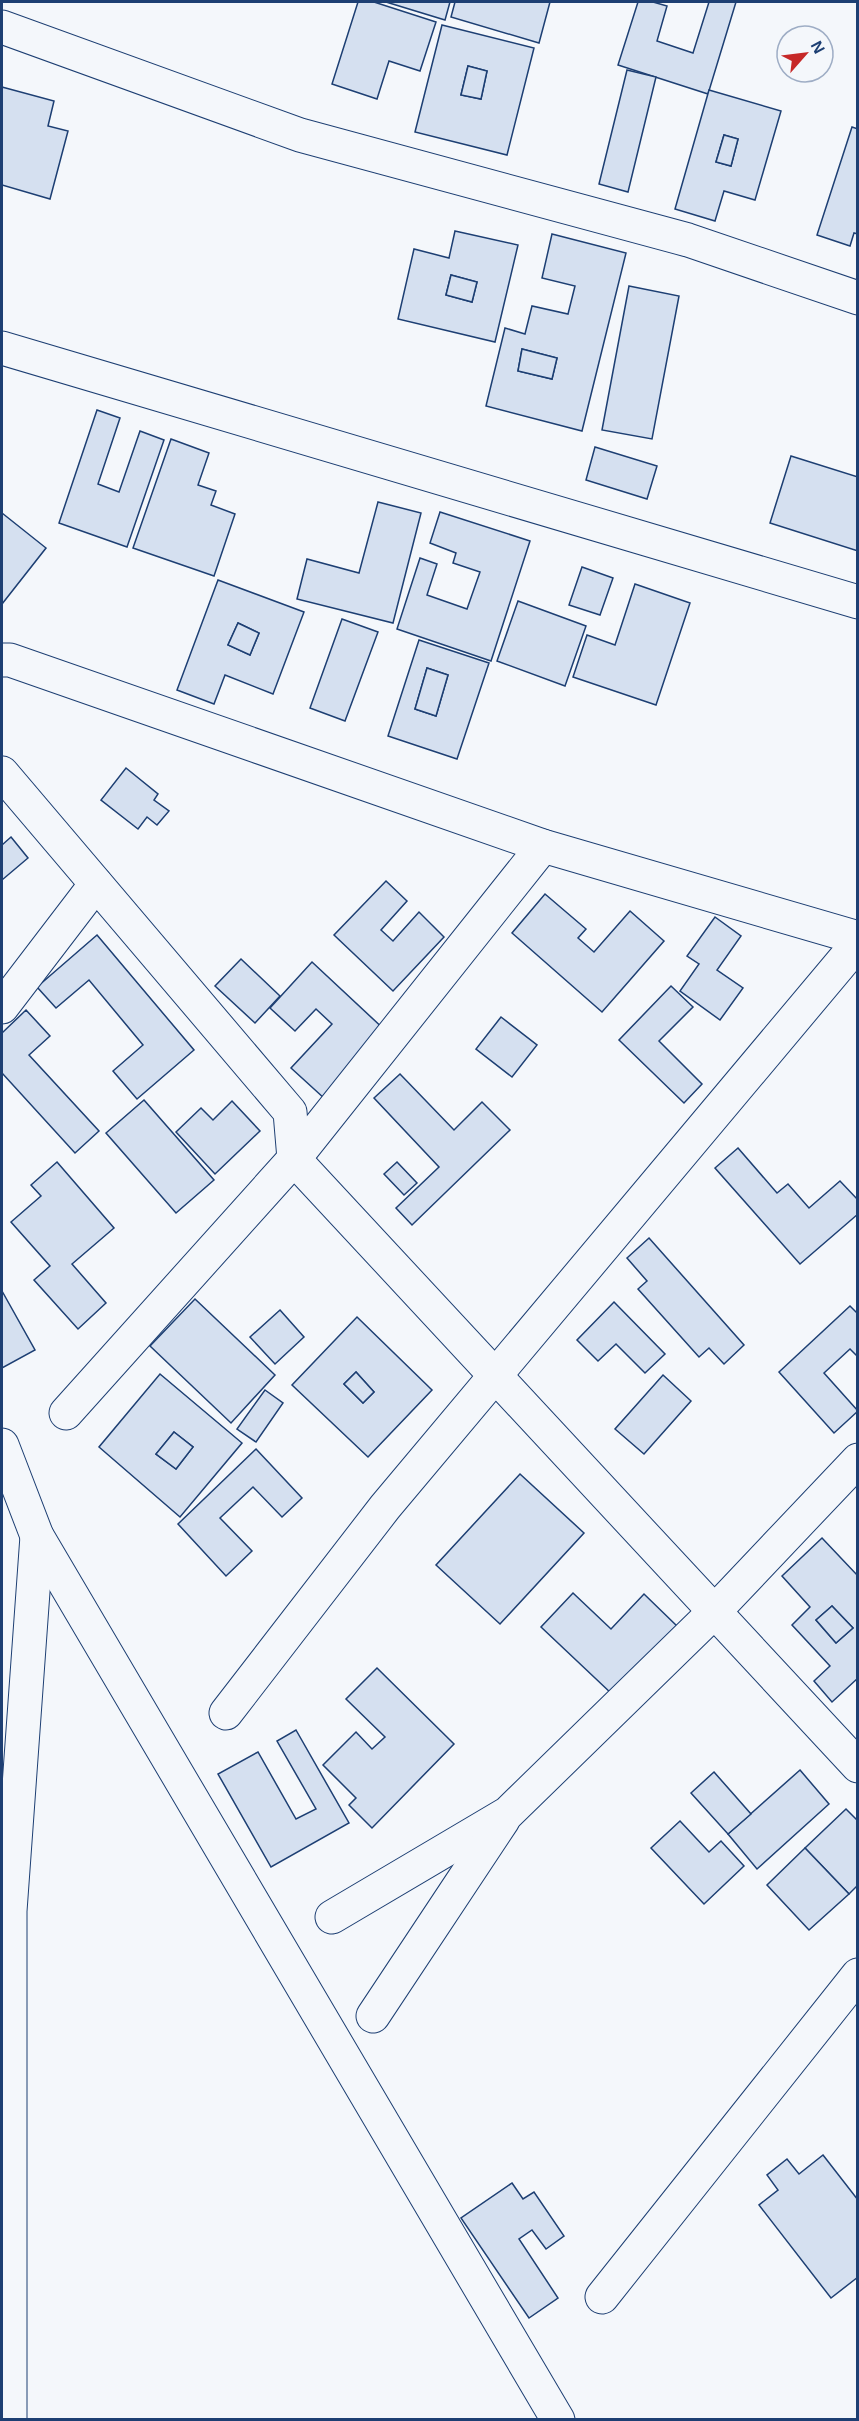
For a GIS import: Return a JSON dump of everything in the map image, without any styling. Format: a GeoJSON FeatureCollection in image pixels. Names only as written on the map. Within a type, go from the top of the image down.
{"type":"FeatureCollection","features":[{"type":"Feature","properties":{"kind":"street"},"geometry":{"type":"LineString","coordinates":[[2,27],[300,135],[688,240],[858,298]]}},
{"type":"Feature","properties":{"kind":"street"},"geometry":{"type":"LineString","coordinates":[[2,348],[858,602]]}},
{"type":"Feature","properties":{"kind":"street"},"geometry":{"type":"LineString","coordinates":[[2,660],[10,660],[543,846],[858,938]]}},
{"type":"Feature","properties":{"kind":"street"},"geometry":{"type":"LineString","coordinates":[[2,773],[290,1112],[294,1159],[713,1613],[858,1766]]}},
{"type":"Feature","properties":{"kind":"street"},"geometry":{"type":"LineString","coordinates":[[66,1413],[294,1159],[543,846]]}},
{"type":"Feature","properties":{"kind":"street"},"geometry":{"type":"LineString","coordinates":[[2,1007],[96,884]]}},
{"type":"Feature","properties":{"kind":"street"},"geometry":{"type":"LineString","coordinates":[[226,1713],[385,1506],[858,943]]}},
{"type":"Feature","properties":{"kind":"street"},"geometry":{"type":"LineString","coordinates":[[2,1445],[37,1536],[558,2420]]}},
{"type":"Feature","properties":{"kind":"street"},"geometry":{"type":"LineString","coordinates":[[373,2016],[508,1813],[713,1613],[858,1460]]}},
{"type":"Feature","properties":{"kind":"street"},"geometry":{"type":"LineString","coordinates":[[10,2420],[10,1911],[37,1536]]}},
{"type":"Feature","properties":{"kind":"street"},"geometry":{"type":"LineString","coordinates":[[332,1917],[508,1813]]}},
{"type":"Feature","properties":{"kind":"street"},"geometry":{"type":"LineString","coordinates":[[602,2297],[858,1975]]}},
{"type":"Feature","properties":{"kind":"building"},"geometry":{"type":"Polygon","coordinates":[[[358,2],[374,2],[436,22],[420,71],[389,61],[377,99],[332,84],[358,2]]]}},
{"type":"Feature","properties":{"kind":"building"},"geometry":{"type":"Polygon","coordinates":[[[386,2],[450,2],[445,20],[386,2]]]}},
{"type":"Feature","properties":{"kind":"building"},"geometry":{"type":"Polygon","coordinates":[[[455,2],[550,2],[539,43],[451,17],[455,2]]]}},
{"type":"Feature","properties":{"kind":"building"},"geometry":{"type":"Polygon","coordinates":[[[638,2],[653,2],[667,6],[657,41],[693,53],[709,2],[736,2],[708,94],[618,65],[638,2]]]}},
{"type":"Feature","properties":{"kind":"building"},"geometry":{"type":"Polygon","coordinates":[[[442,25],[534,48],[507,155],[415,132],[442,25]],[[468,66],[461,95],[481,99],[487,71],[468,66]]]}},
{"type":"Feature","properties":{"kind":"building"},"geometry":{"type":"Polygon","coordinates":[[[468,66],[487,71],[481,99],[461,95],[468,66]]]}},
{"type":"Feature","properties":{"kind":"building"},"geometry":{"type":"Polygon","coordinates":[[[627,70],[656,77],[628,192],[599,184],[627,70]]]}},
{"type":"Feature","properties":{"kind":"building"},"geometry":{"type":"Polygon","coordinates":[[[2,87],[54,101],[48,126],[68,131],[50,199],[2,185],[2,87]]]}},
{"type":"Feature","properties":{"kind":"building"},"geometry":{"type":"Polygon","coordinates":[[[709,90],[781,111],[755,200],[724,191],[715,221],[675,209],[709,90]],[[724,135],[716,162],[731,166],[738,139],[724,135]]]}},
{"type":"Feature","properties":{"kind":"building"},"geometry":{"type":"Polygon","coordinates":[[[852,127],[858,129],[858,234],[854,233],[850,246],[817,235],[852,127]]]}},
{"type":"Feature","properties":{"kind":"building"},"geometry":{"type":"Polygon","coordinates":[[[724,135],[738,139],[731,166],[716,162],[724,135]]]}},
{"type":"Feature","properties":{"kind":"building"},"geometry":{"type":"Polygon","coordinates":[[[455,231],[518,245],[495,342],[398,319],[414,249],[449,258],[455,231]],[[451,275],[446,295],[472,302],[477,282],[451,275]]]}},
{"type":"Feature","properties":{"kind":"building"},"geometry":{"type":"Polygon","coordinates":[[[552,234],[626,253],[582,431],[486,406],[505,328],[525,334],[532,306],[568,314],[575,286],[542,278],[552,234]],[[522,349],[518,371],[552,379],[557,358],[522,349]]]}},
{"type":"Feature","properties":{"kind":"building"},"geometry":{"type":"Polygon","coordinates":[[[451,275],[477,282],[472,302],[446,295],[451,275]]]}},
{"type":"Feature","properties":{"kind":"building"},"geometry":{"type":"Polygon","coordinates":[[[629,286],[679,296],[652,439],[602,430],[629,286]]]}},
{"type":"Feature","properties":{"kind":"building"},"geometry":{"type":"Polygon","coordinates":[[[522,349],[557,358],[552,379],[518,371],[522,349]]]}},
{"type":"Feature","properties":{"kind":"building"},"geometry":{"type":"Polygon","coordinates":[[[97,410],[120,418],[98,484],[119,492],[140,431],[164,440],[127,547],[59,523],[97,410]]]}},
{"type":"Feature","properties":{"kind":"building"},"geometry":{"type":"Polygon","coordinates":[[[171,439],[209,453],[198,485],[216,491],[211,505],[235,514],[214,576],[133,548],[171,439]]]}},
{"type":"Feature","properties":{"kind":"building"},"geometry":{"type":"Polygon","coordinates":[[[595,447],[657,466],[647,499],[586,480],[595,447]]]}},
{"type":"Feature","properties":{"kind":"building"},"geometry":{"type":"Polygon","coordinates":[[[791,456],[858,477],[858,551],[770,523],[791,456]]]}},
{"type":"Feature","properties":{"kind":"building"},"geometry":{"type":"Polygon","coordinates":[[[378,502],[421,513],[393,623],[297,599],[307,559],[359,573],[378,502]]]}},
{"type":"Feature","properties":{"kind":"building"},"geometry":{"type":"Polygon","coordinates":[[[440,512],[530,541],[491,661],[397,629],[420,558],[437,564],[427,595],[467,609],[480,572],[453,563],[456,553],[430,543],[440,512]]]}},
{"type":"Feature","properties":{"kind":"building"},"geometry":{"type":"Polygon","coordinates":[[[2,513],[46,548],[2,604],[2,513]]]}},
{"type":"Feature","properties":{"kind":"building"},"geometry":{"type":"Polygon","coordinates":[[[582,567],[613,578],[600,615],[569,605],[582,567]]]}},
{"type":"Feature","properties":{"kind":"building"},"geometry":{"type":"Polygon","coordinates":[[[218,580],[304,612],[273,694],[225,675],[214,704],[177,690],[218,580]],[[238,623],[228,645],[250,655],[259,633],[238,623]]]}},
{"type":"Feature","properties":{"kind":"building"},"geometry":{"type":"Polygon","coordinates":[[[635,584],[690,603],[656,705],[573,677],[587,635],[615,645],[635,584]]]}},
{"type":"Feature","properties":{"kind":"building"},"geometry":{"type":"Polygon","coordinates":[[[518,601],[586,626],[565,686],[497,661],[518,601]]]}},
{"type":"Feature","properties":{"kind":"building"},"geometry":{"type":"Polygon","coordinates":[[[342,619],[378,632],[345,721],[310,708],[342,619]]]}},
{"type":"Feature","properties":{"kind":"building"},"geometry":{"type":"Polygon","coordinates":[[[238,623],[259,633],[250,655],[228,645],[238,623]]]}},
{"type":"Feature","properties":{"kind":"building"},"geometry":{"type":"Polygon","coordinates":[[[419,640],[489,663],[457,759],[388,736],[419,640]],[[427,668],[415,709],[436,716],[448,675],[427,668]]]}},
{"type":"Feature","properties":{"kind":"building"},"geometry":{"type":"Polygon","coordinates":[[[427,668],[448,675],[436,716],[415,709],[427,668]]]}},
{"type":"Feature","properties":{"kind":"building"},"geometry":{"type":"Polygon","coordinates":[[[126,768],[158,794],[154,800],[169,811],[157,825],[147,817],[138,829],[101,800],[126,768]]]}},
{"type":"Feature","properties":{"kind":"building"},"geometry":{"type":"Polygon","coordinates":[[[11,837],[28,858],[2,880],[2,845],[11,837]]]}},
{"type":"Feature","properties":{"kind":"building"},"geometry":{"type":"Polygon","coordinates":[[[386,881],[407,901],[381,930],[393,941],[419,912],[444,937],[393,991],[334,935],[386,881]]]}},
{"type":"Feature","properties":{"kind":"building"},"geometry":{"type":"Polygon","coordinates":[[[545,894],[586,929],[578,938],[594,952],[630,911],[664,941],[602,1012],[512,933],[545,894]]]}},
{"type":"Feature","properties":{"kind":"building"},"geometry":{"type":"Polygon","coordinates":[[[715,917],[741,936],[717,970],[743,988],[720,1020],[680,991],[699,964],[687,956],[715,917]]]}},
{"type":"Feature","properties":{"kind":"building"},"geometry":{"type":"Polygon","coordinates":[[[97,935],[194,1050],[137,1099],[113,1071],[143,1045],[89,980],[56,1008],[37,987],[97,935]]]}},
{"type":"Feature","properties":{"kind":"building"},"geometry":{"type":"Polygon","coordinates":[[[241,959],[280,996],[255,1023],[215,986],[241,959]]]}},
{"type":"Feature","properties":{"kind":"building"},"geometry":{"type":"Polygon","coordinates":[[[312,962],[387,1032],[325,1099],[291,1068],[332,1024],[316,1009],[295,1031],[270,1008],[312,962]]]}},
{"type":"Feature","properties":{"kind":"building"},"geometry":{"type":"Polygon","coordinates":[[[671,986],[693,1007],[659,1041],[702,1084],[684,1103],[619,1040],[671,986]]]}},
{"type":"Feature","properties":{"kind":"building"},"geometry":{"type":"Polygon","coordinates":[[[26,1010],[50,1036],[29,1055],[99,1131],[75,1153],[2,1073],[2,1033],[26,1010]]]}},
{"type":"Feature","properties":{"kind":"building"},"geometry":{"type":"Polygon","coordinates":[[[501,1017],[537,1045],[512,1077],[476,1049],[501,1017]]]}},
{"type":"Feature","properties":{"kind":"building"},"geometry":{"type":"Polygon","coordinates":[[[400,1074],[454,1130],[482,1102],[510,1130],[412,1225],[396,1208],[439,1167],[374,1098],[400,1074]]]}},
{"type":"Feature","properties":{"kind":"building"},"geometry":{"type":"Polygon","coordinates":[[[144,1100],[214,1180],[176,1213],[106,1133],[144,1100]]]}},
{"type":"Feature","properties":{"kind":"building"},"geometry":{"type":"Polygon","coordinates":[[[232,1101],[260,1131],[215,1174],[176,1132],[201,1108],[213,1120],[232,1101]]]}},
{"type":"Feature","properties":{"kind":"building"},"geometry":{"type":"Polygon","coordinates":[[[738,1148],[777,1193],[788,1184],[809,1208],[840,1181],[858,1200],[858,1214],[800,1264],[715,1168],[738,1148]]]}},
{"type":"Feature","properties":{"kind":"building"},"geometry":{"type":"Polygon","coordinates":[[[57,1162],[114,1228],[72,1264],[106,1303],[78,1329],[34,1280],[50,1266],[11,1222],[41,1196],[31,1185],[57,1162]]]}},
{"type":"Feature","properties":{"kind":"building"},"geometry":{"type":"Polygon","coordinates":[[[397,1162],[417,1183],[404,1195],[384,1174],[397,1162]]]}},
{"type":"Feature","properties":{"kind":"building"},"geometry":{"type":"Polygon","coordinates":[[[649,1238],[744,1345],[724,1364],[709,1348],[699,1357],[638,1289],[647,1281],[627,1258],[649,1238]]]}},
{"type":"Feature","properties":{"kind":"building"},"geometry":{"type":"Polygon","coordinates":[[[2,1291],[35,1350],[2,1368],[2,1291]]]}},
{"type":"Feature","properties":{"kind":"building"},"geometry":{"type":"Polygon","coordinates":[[[195,1299],[275,1375],[231,1423],[150,1346],[195,1299]]]}},
{"type":"Feature","properties":{"kind":"building"},"geometry":{"type":"Polygon","coordinates":[[[614,1302],[665,1354],[645,1373],[616,1344],[598,1361],[577,1340],[614,1302]]]}},
{"type":"Feature","properties":{"kind":"building"},"geometry":{"type":"Polygon","coordinates":[[[850,1306],[858,1314],[858,1357],[850,1349],[824,1373],[858,1411],[834,1433],[779,1372],[850,1306]]]}},
{"type":"Feature","properties":{"kind":"building"},"geometry":{"type":"Polygon","coordinates":[[[280,1310],[304,1337],[275,1364],[250,1337],[280,1310]]]}},
{"type":"Feature","properties":{"kind":"building"},"geometry":{"type":"Polygon","coordinates":[[[357,1317],[432,1390],[368,1457],[292,1385],[357,1317]],[[356,1372],[344,1384],[363,1403],[374,1392],[356,1372]]]}},
{"type":"Feature","properties":{"kind":"building"},"geometry":{"type":"Polygon","coordinates":[[[356,1372],[374,1392],[363,1403],[344,1384],[356,1372]]]}},
{"type":"Feature","properties":{"kind":"building"},"geometry":{"type":"Polygon","coordinates":[[[160,1374],[242,1443],[180,1517],[99,1447],[160,1374]],[[174,1432],[156,1454],[176,1469],[193,1447],[174,1432]]]}},
{"type":"Feature","properties":{"kind":"building"},"geometry":{"type":"Polygon","coordinates":[[[663,1375],[691,1401],[644,1454],[615,1429],[663,1375]]]}},
{"type":"Feature","properties":{"kind":"building"},"geometry":{"type":"Polygon","coordinates":[[[265,1390],[283,1403],[256,1442],[237,1429],[265,1390]]]}},
{"type":"Feature","properties":{"kind":"building"},"geometry":{"type":"Polygon","coordinates":[[[174,1432],[193,1447],[176,1469],[156,1454],[174,1432]]]}},
{"type":"Feature","properties":{"kind":"building"},"geometry":{"type":"Polygon","coordinates":[[[256,1449],[302,1498],[282,1517],[253,1487],[220,1518],[252,1551],[226,1576],[178,1524],[256,1449]]]}},
{"type":"Feature","properties":{"kind":"building"},"geometry":{"type":"Polygon","coordinates":[[[520,1474],[584,1533],[500,1624],[436,1565],[520,1474]]]}},
{"type":"Feature","properties":{"kind":"building"},"geometry":{"type":"Polygon","coordinates":[[[822,1538],[858,1576],[858,1678],[832,1702],[814,1681],[830,1666],[792,1625],[810,1607],[782,1576],[822,1538]],[[832,1606],[816,1620],[836,1643],[853,1628],[832,1606]]]}},
{"type":"Feature","properties":{"kind":"building"},"geometry":{"type":"Polygon","coordinates":[[[573,1593],[611,1629],[644,1594],[678,1627],[613,1695],[541,1627],[573,1593]]]}},
{"type":"Feature","properties":{"kind":"building"},"geometry":{"type":"Polygon","coordinates":[[[832,1606],[853,1628],[836,1643],[816,1620],[832,1606]]]}},
{"type":"Feature","properties":{"kind":"building"},"geometry":{"type":"Polygon","coordinates":[[[377,1668],[454,1744],[372,1828],[349,1805],[356,1798],[323,1765],[356,1732],[372,1749],[385,1737],[346,1699],[377,1668]]]}},
{"type":"Feature","properties":{"kind":"building"},"geometry":{"type":"Polygon","coordinates":[[[296,1730],[349,1823],[271,1867],[218,1774],[258,1752],[296,1819],[316,1809],[277,1741],[296,1730]]]}},
{"type":"Feature","properties":{"kind":"building"},"geometry":{"type":"Polygon","coordinates":[[[800,1770],[829,1804],[757,1869],[728,1834],[800,1770]]]}},
{"type":"Feature","properties":{"kind":"building"},"geometry":{"type":"Polygon","coordinates":[[[714,1772],[751,1814],[728,1834],[691,1793],[714,1772]]]}},
{"type":"Feature","properties":{"kind":"building"},"geometry":{"type":"Polygon","coordinates":[[[846,1809],[858,1821],[858,1885],[849,1894],[805,1848],[846,1809]]]}},
{"type":"Feature","properties":{"kind":"building"},"geometry":{"type":"Polygon","coordinates":[[[680,1821],[709,1852],[721,1841],[744,1866],[704,1904],[651,1848],[680,1821]]]}},
{"type":"Feature","properties":{"kind":"building"},"geometry":{"type":"Polygon","coordinates":[[[805,1848],[849,1894],[809,1930],[767,1885],[805,1848]]]}},
{"type":"Feature","properties":{"kind":"building"},"geometry":{"type":"Polygon","coordinates":[[[823,2155],[858,2200],[858,2277],[831,2298],[759,2205],[778,2190],[767,2175],[787,2159],[799,2174],[823,2155]]]}},
{"type":"Feature","properties":{"kind":"building"},"geometry":{"type":"Polygon","coordinates":[[[512,2183],[523,2199],[534,2192],[564,2236],[546,2249],[532,2230],[519,2239],[558,2298],[529,2318],[461,2218],[512,2183]]]}}]}
